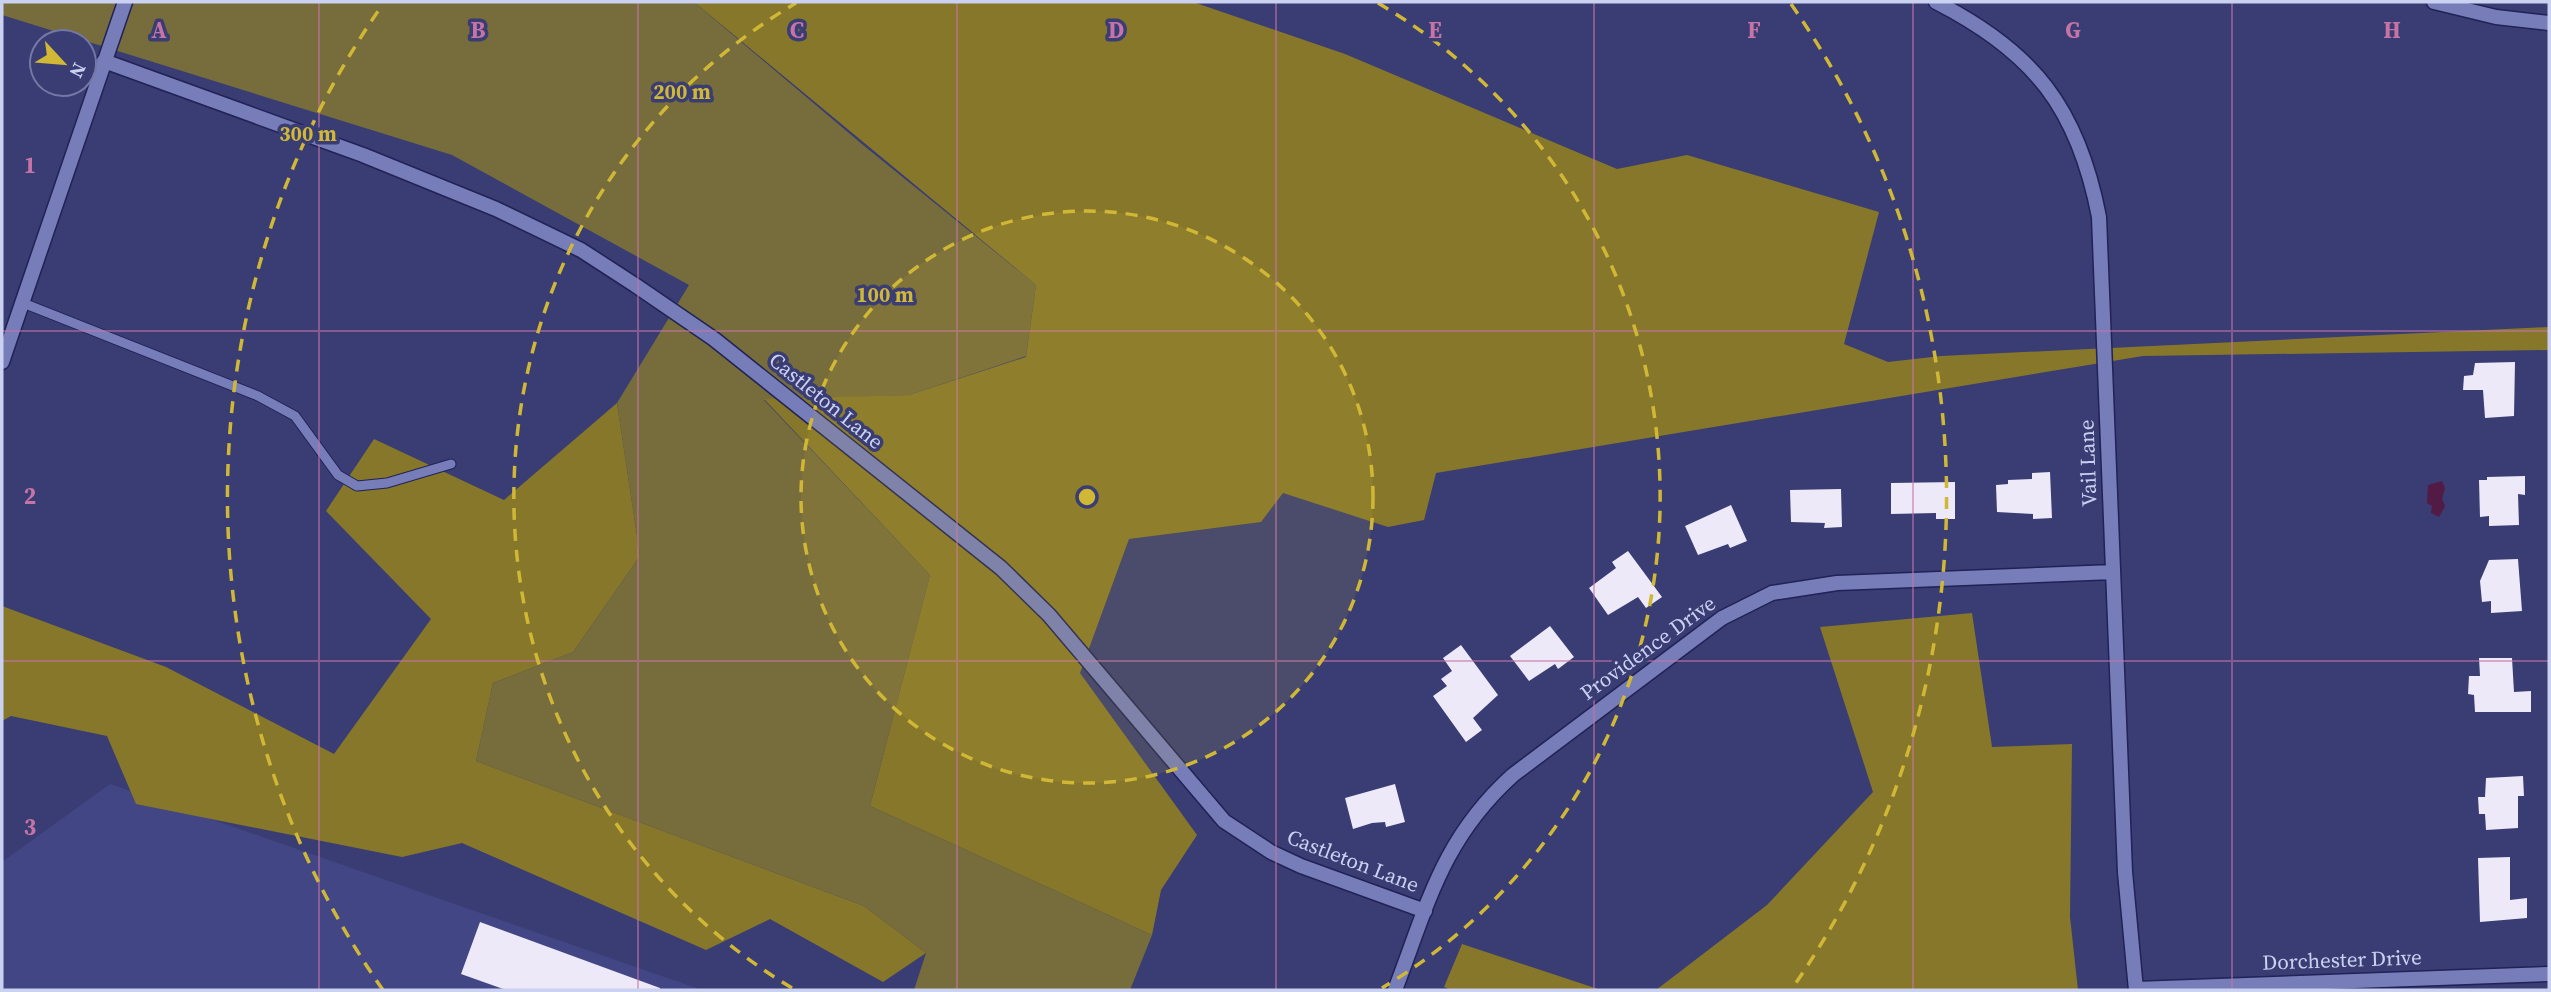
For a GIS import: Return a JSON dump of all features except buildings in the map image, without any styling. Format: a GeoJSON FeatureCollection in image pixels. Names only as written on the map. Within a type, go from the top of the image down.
{"type":"FeatureCollection","features":[{"type":"Feature","properties":{"kind":"street"},"geometry":{"type":"LineString","coordinates":[[2,362],[125,2]]}},
{"type":"Feature","properties":{"kind":"street","name":"Vail Lane"},"geometry":{"type":"LineString","coordinates":[[1936,2],[1989,31],[2042,80],[2068,120],[2088,167],[2099,217],[2125,872],[2136,990]]}},
{"type":"Feature","properties":{"kind":"street"},"geometry":{"type":"LineString","coordinates":[[2434,2],[2496,17],[2549,23]]}},
{"type":"Feature","properties":{"kind":"street","name":"Castleton Lane"},"geometry":{"type":"LineString","coordinates":[[104,61],[363,155],[496,209],[581,250],[625,278],[715,339],[1001,568],[1049,615],[1224,821],[1272,852],[1301,866],[1425,911]]}},
{"type":"Feature","properties":{"kind":"street","name":"Providence Drive"},"geometry":{"type":"LineString","coordinates":[[1395,990],[1451,847],[1482,803],[1513,775],[1699,634],[1749,603],[1772,593],[1837,583],[2113,572]]}},
{"type":"Feature","properties":{"kind":"street","name":"Dorchester Drive"},"geometry":{"type":"LineString","coordinates":[[2136,990],[2549,974]]}},
{"type":"Feature","properties":{"kind":"lane"},"geometry":{"type":"LineString","coordinates":[[23,303],[258,396],[295,416],[338,475],[357,486],[387,483],[451,464]]}},
{"type":"Feature","properties":{"kind":"shaded area"},"geometry":{"type":"Polygon","coordinates":[[[2,2],[694,2],[863,145],[1036,285],[1026,356],[909,395],[764,400],[930,575],[870,806],[1152,935],[1130,990],[914,990],[926,953],[864,906],[476,761],[493,683],[573,652],[640,556],[617,403],[689,285],[452,155],[98,45],[98,28],[44,28],[2,15],[2,2]]]}},
{"type":"Feature","properties":{"kind":"shaded area"},"geometry":{"type":"Polygon","coordinates":[[[694,2],[1193,2],[1345,54],[1617,169],[1687,155],[1879,212],[1844,344],[1888,362],[1941,356],[2549,327],[2549,350],[2143,356],[1436,473],[1424,520],[1388,527],[1283,493],[1261,522],[1129,539],[1080,673],[1197,835],[1161,890],[1152,935],[870,806],[930,575],[764,399],[909,395],[1026,357],[1036,285],[694,2]]]}},
{"type":"Feature","properties":{"kind":"shaded area"},"geometry":{"type":"Polygon","coordinates":[[[617,403],[640,556],[573,652],[493,683],[476,761],[864,906],[926,953],[883,982],[770,919],[706,950],[462,843],[402,857],[136,804],[107,736],[11,716],[2,721],[2,606],[166,667],[334,754],[431,619],[326,511],[374,439],[504,500],[617,403]]]}},
{"type":"Feature","properties":{"kind":"shaded area"},"geometry":{"type":"Polygon","coordinates":[[[2442,481],[2445,488],[2442,499],[2445,506],[2439,517],[2431,513],[2432,506],[2427,503],[2428,485],[2442,481]]]}},
{"type":"Feature","properties":{"kind":"shaded area"},"geometry":{"type":"Polygon","coordinates":[[[1972,613],[1992,747],[2072,744],[2070,917],[2078,990],[1656,990],[1767,905],[1873,792],[1820,627],[1972,613]]]}},
{"type":"Feature","properties":{"kind":"shaded area"},"geometry":{"type":"Polygon","coordinates":[[[110,784],[702,990],[2,990],[2,862],[110,784]]]}},
{"type":"Feature","properties":{"kind":"shaded area"},"geometry":{"type":"Polygon","coordinates":[[[1462,944],[1601,990],[1452,990],[1444,987],[1462,944]]]}}]}
